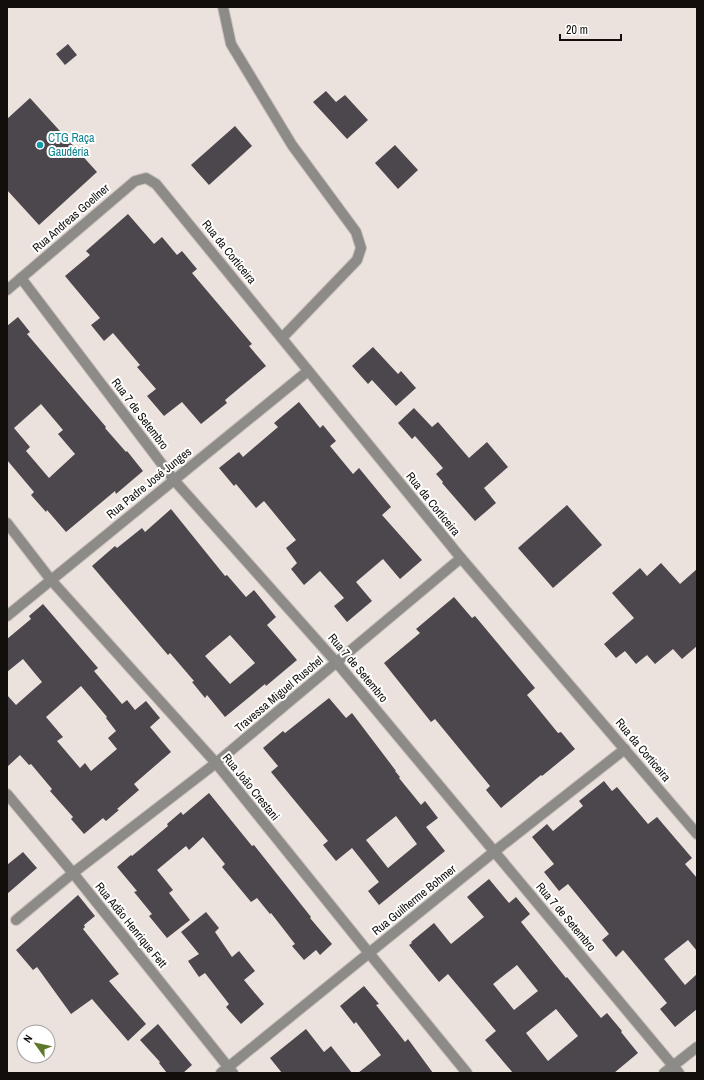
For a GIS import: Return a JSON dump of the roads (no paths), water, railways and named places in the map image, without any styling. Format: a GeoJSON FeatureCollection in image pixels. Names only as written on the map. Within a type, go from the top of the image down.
{"type":"FeatureCollection","features":[{"type":"Feature","properties":{"kind":"street"},"geometry":{"type":"LineString","coordinates":[[223,7],[231,44],[292,145],[356,232],[361,248],[357,260],[282,338]]}},
{"type":"Feature","properties":{"kind":"street","name":"Rua Andreas Goellner"},"geometry":{"type":"LineString","coordinates":[[7,290],[135,181],[146,178],[156,184]]}},
{"type":"Feature","properties":{"kind":"street","name":"Rua da Corticeira"},"geometry":{"type":"LineString","coordinates":[[156,184],[461,558],[697,834]]}},
{"type":"Feature","properties":{"kind":"street","name":"Rua 7 de Setembro"},"geometry":{"type":"LineString","coordinates":[[21,278],[174,480],[337,663],[676,1069]]}},
{"type":"Feature","properties":{"kind":"street","name":"Rua Padre José Junges"},"geometry":{"type":"LineString","coordinates":[[7,616],[308,371]]}},
{"type":"Feature","properties":{"kind":"street","name":"Rua João Crestani"},"geometry":{"type":"LineString","coordinates":[[7,524],[51,580],[216,764],[467,1073]]}},
{"type":"Feature","properties":{"kind":"street","name":"Travessa Miguel Ruschel"},"geometry":{"type":"LineString","coordinates":[[16,920],[73,873],[216,764],[461,558]]}},
{"type":"Feature","properties":{"kind":"street","name":"Rua Guilherme Bohmer"},"geometry":{"type":"LineString","coordinates":[[228,1071],[495,851],[625,749]]}},
{"type":"Feature","properties":{"kind":"street","name":"Rua Adão Henrique Fett"},"geometry":{"type":"LineString","coordinates":[[7,794],[73,873],[228,1071]]}},
{"type":"Feature","properties":{"kind":"street"},"geometry":{"type":"LineString","coordinates":[[664,1073],[676,1069],[697,1047]]}},
{"type":"Feature","properties":{"kind":"place","name":"CTG Raça Gaudéria"},"geometry":{"type":"Point","coordinates":[40,145]}}]}
